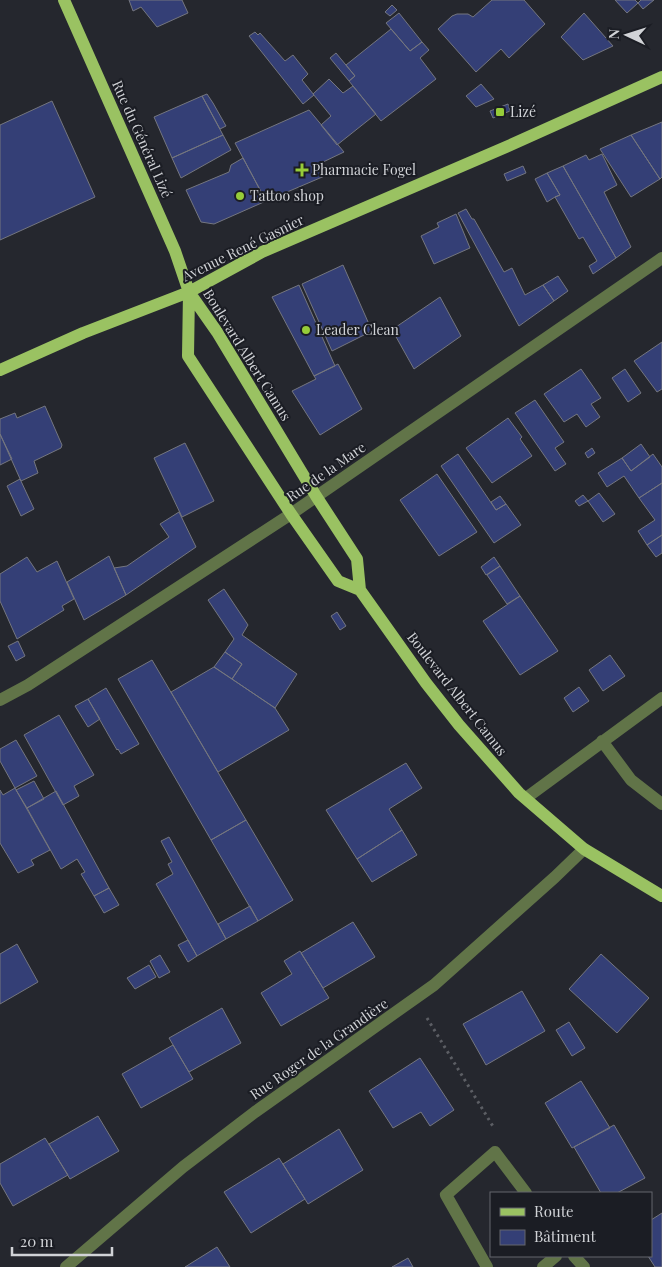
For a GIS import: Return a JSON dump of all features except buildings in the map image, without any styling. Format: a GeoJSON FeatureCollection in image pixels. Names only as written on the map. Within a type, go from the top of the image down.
{"type":"FeatureCollection","features":[{"type":"Feature","properties":{"kind":"main road","name":"Rue du Général Lizé"},"geometry":{"type":"LineString","coordinates":[[64,0],[175,251],[189,292]]}},
{"type":"Feature","properties":{"kind":"main road","name":"Avenue René Gasnier"},"geometry":{"type":"LineString","coordinates":[[0,370],[94,328],[189,292],[262,252],[506,147],[662,77]]}},
{"type":"Feature","properties":{"kind":"main road","name":"Boulevard Albert Camus"},"geometry":{"type":"LineString","coordinates":[[189,292],[217,332],[316,496],[357,559],[360,590],[426,683],[459,725],[513,787],[584,849],[662,896]]}},
{"type":"Feature","properties":{"kind":"main road","name":"Boulevard Albert Camus"},"geometry":{"type":"LineString","coordinates":[[189,292],[188,356],[290,514],[338,581],[360,590]]}},
{"type":"Feature","properties":{"kind":"street","name":"Rue de la Mare"},"geometry":{"type":"LineString","coordinates":[[0,700],[28,685],[290,514],[662,258]]}},
{"type":"Feature","properties":{"kind":"street"},"geometry":{"type":"LineString","coordinates":[[526,798],[662,698]]}},
{"type":"Feature","properties":{"kind":"street"},"geometry":{"type":"LineString","coordinates":[[602,741],[631,780],[662,804]]}},
{"type":"Feature","properties":{"kind":"street","name":"Rue Roger de la Grandière"},"geometry":{"type":"LineString","coordinates":[[66,1267],[183,1167],[255,1112],[434,985],[555,878],[584,849]]}},
{"type":"Feature","properties":{"kind":"street"},"geometry":{"type":"LineString","coordinates":[[487,1267],[446,1195],[495,1152],[525,1192]]}},
{"type":"Feature","properties":{"kind":"street"},"geometry":{"type":"LineString","coordinates":[[543,1267],[555,1257]]}},
{"type":"Feature","properties":{"kind":"street"},"geometry":{"type":"LineString","coordinates":[[575,1257],[584,1267]]}},
{"type":"Feature","properties":{"kind":"path"},"geometry":{"type":"LineString","coordinates":[[427,1017],[498,1135]]}},
{"type":"Feature","properties":{"kind":"place","name":"Lizé"},"geometry":{"type":"Point","coordinates":[500,112]}},
{"type":"Feature","properties":{"kind":"place","name":"Pharmacie Fogel"},"geometry":{"type":"Point","coordinates":[302,170]}},
{"type":"Feature","properties":{"kind":"place","name":"Tattoo shop"},"geometry":{"type":"Point","coordinates":[240,196]}},
{"type":"Feature","properties":{"kind":"place","name":"Leader Clean"},"geometry":{"type":"Point","coordinates":[306,330]}}]}
